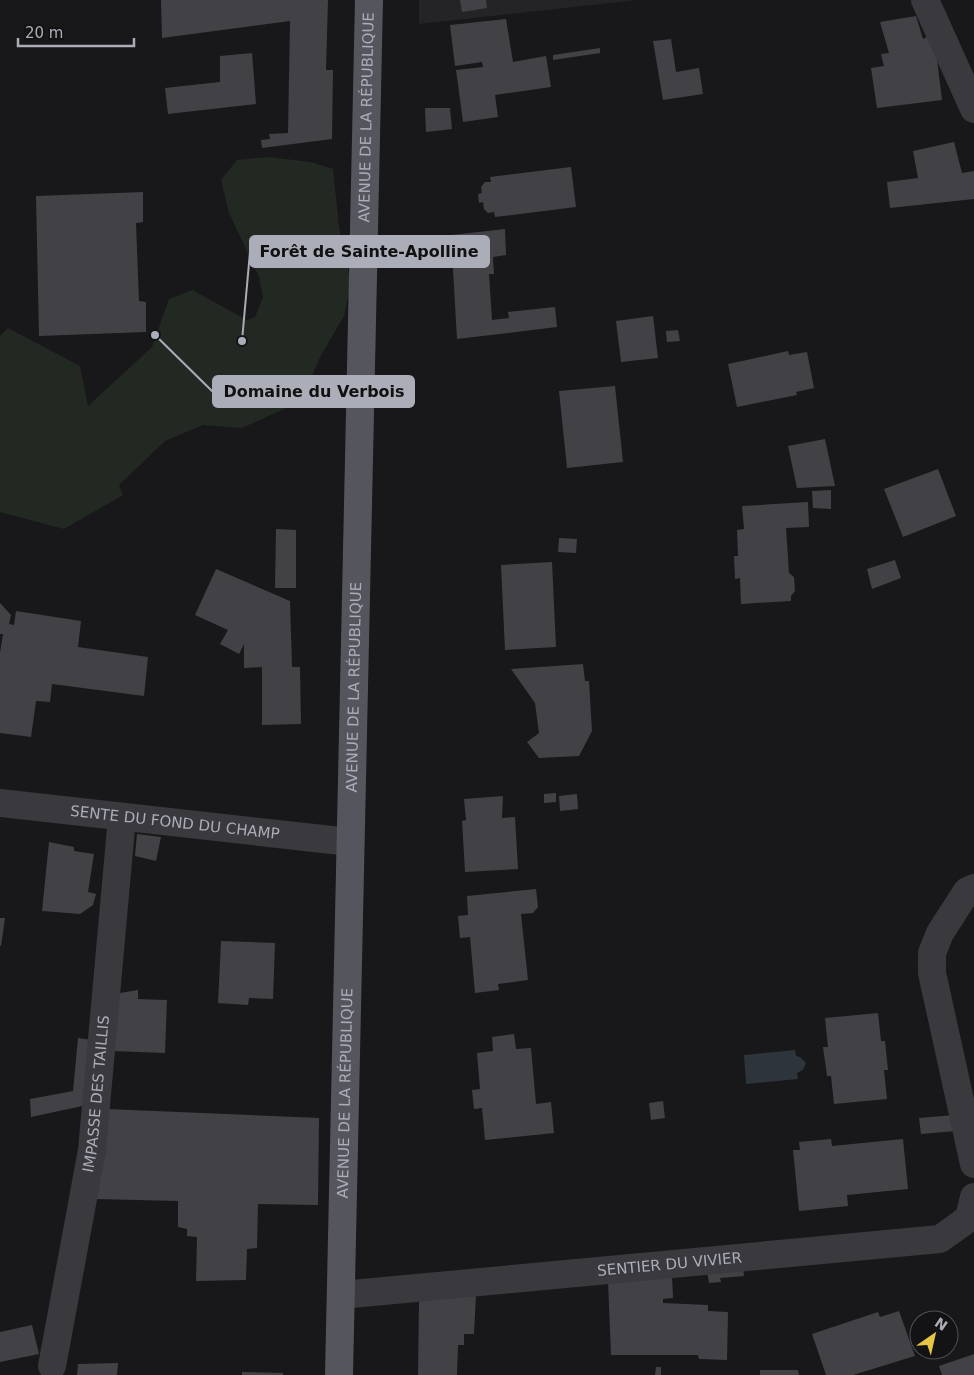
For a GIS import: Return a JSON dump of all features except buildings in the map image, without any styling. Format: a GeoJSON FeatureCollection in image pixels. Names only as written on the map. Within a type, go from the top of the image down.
{"type":"FeatureCollection","features":[{"type":"Feature","properties":{"kind":"main road","name":"AVENUE DE LA RÉPUBLIQUE"},"geometry":{"type":"LineString","coordinates":[[340,1375],[369,0]]}},
{"type":"Feature","properties":{"kind":"street"},"geometry":{"type":"LineString","coordinates":[[925,0],[974,109]]}},
{"type":"Feature","properties":{"kind":"street","name":"SENTE DU FOND DU CHAMP"},"geometry":{"type":"LineString","coordinates":[[0,804],[350,842]]}},
{"type":"Feature","properties":{"kind":"street","name":"IMPASSE DES TAILLIS"},"geometry":{"type":"LineString","coordinates":[[52,1366],[92,1150],[122,817]]}},
{"type":"Feature","properties":{"kind":"street"},"geometry":{"type":"LineString","coordinates":[[974,888],[967,891],[940,933],[932,953],[932,973],[974,1164]]}},
{"type":"Feature","properties":{"kind":"street","name":"SENTIER DU VIVIER"},"geometry":{"type":"LineString","coordinates":[[341,1295],[940,1239],[968,1218],[974,1197]]}},
{"type":"Feature","properties":{"kind":"shaded area"},"geometry":{"type":"Polygon","coordinates":[[[419,0],[637,0],[419,24],[419,0]]]}},
{"type":"Feature","properties":{"kind":"shaded area"},"geometry":{"type":"Polygon","coordinates":[[[268,157],[311,162],[333,169],[339,227],[351,283],[344,316],[319,359],[302,401],[242,428],[203,425],[165,441],[119,485],[123,495],[64,529],[0,512],[0,336],[8,328],[80,366],[88,406],[152,347],[169,299],[192,290],[247,320],[255,317],[263,297],[259,277],[229,213],[221,180],[237,160],[268,157]]]}},
{"type":"Feature","properties":{"kind":"shaded area"},"geometry":{"type":"Polygon","coordinates":[[[795,1050],[796,1056],[806,1063],[803,1070],[797,1073],[798,1079],[746,1084],[744,1055],[795,1050]]]}},
{"type":"Feature","properties":{"kind":"place","name":"Domaine du Verbois"},"geometry":{"type":"Point","coordinates":[155,335]}},
{"type":"Feature","properties":{"kind":"place","name":"Forêt de Sainte-Apolline"},"geometry":{"type":"Point","coordinates":[242,341]}}]}
